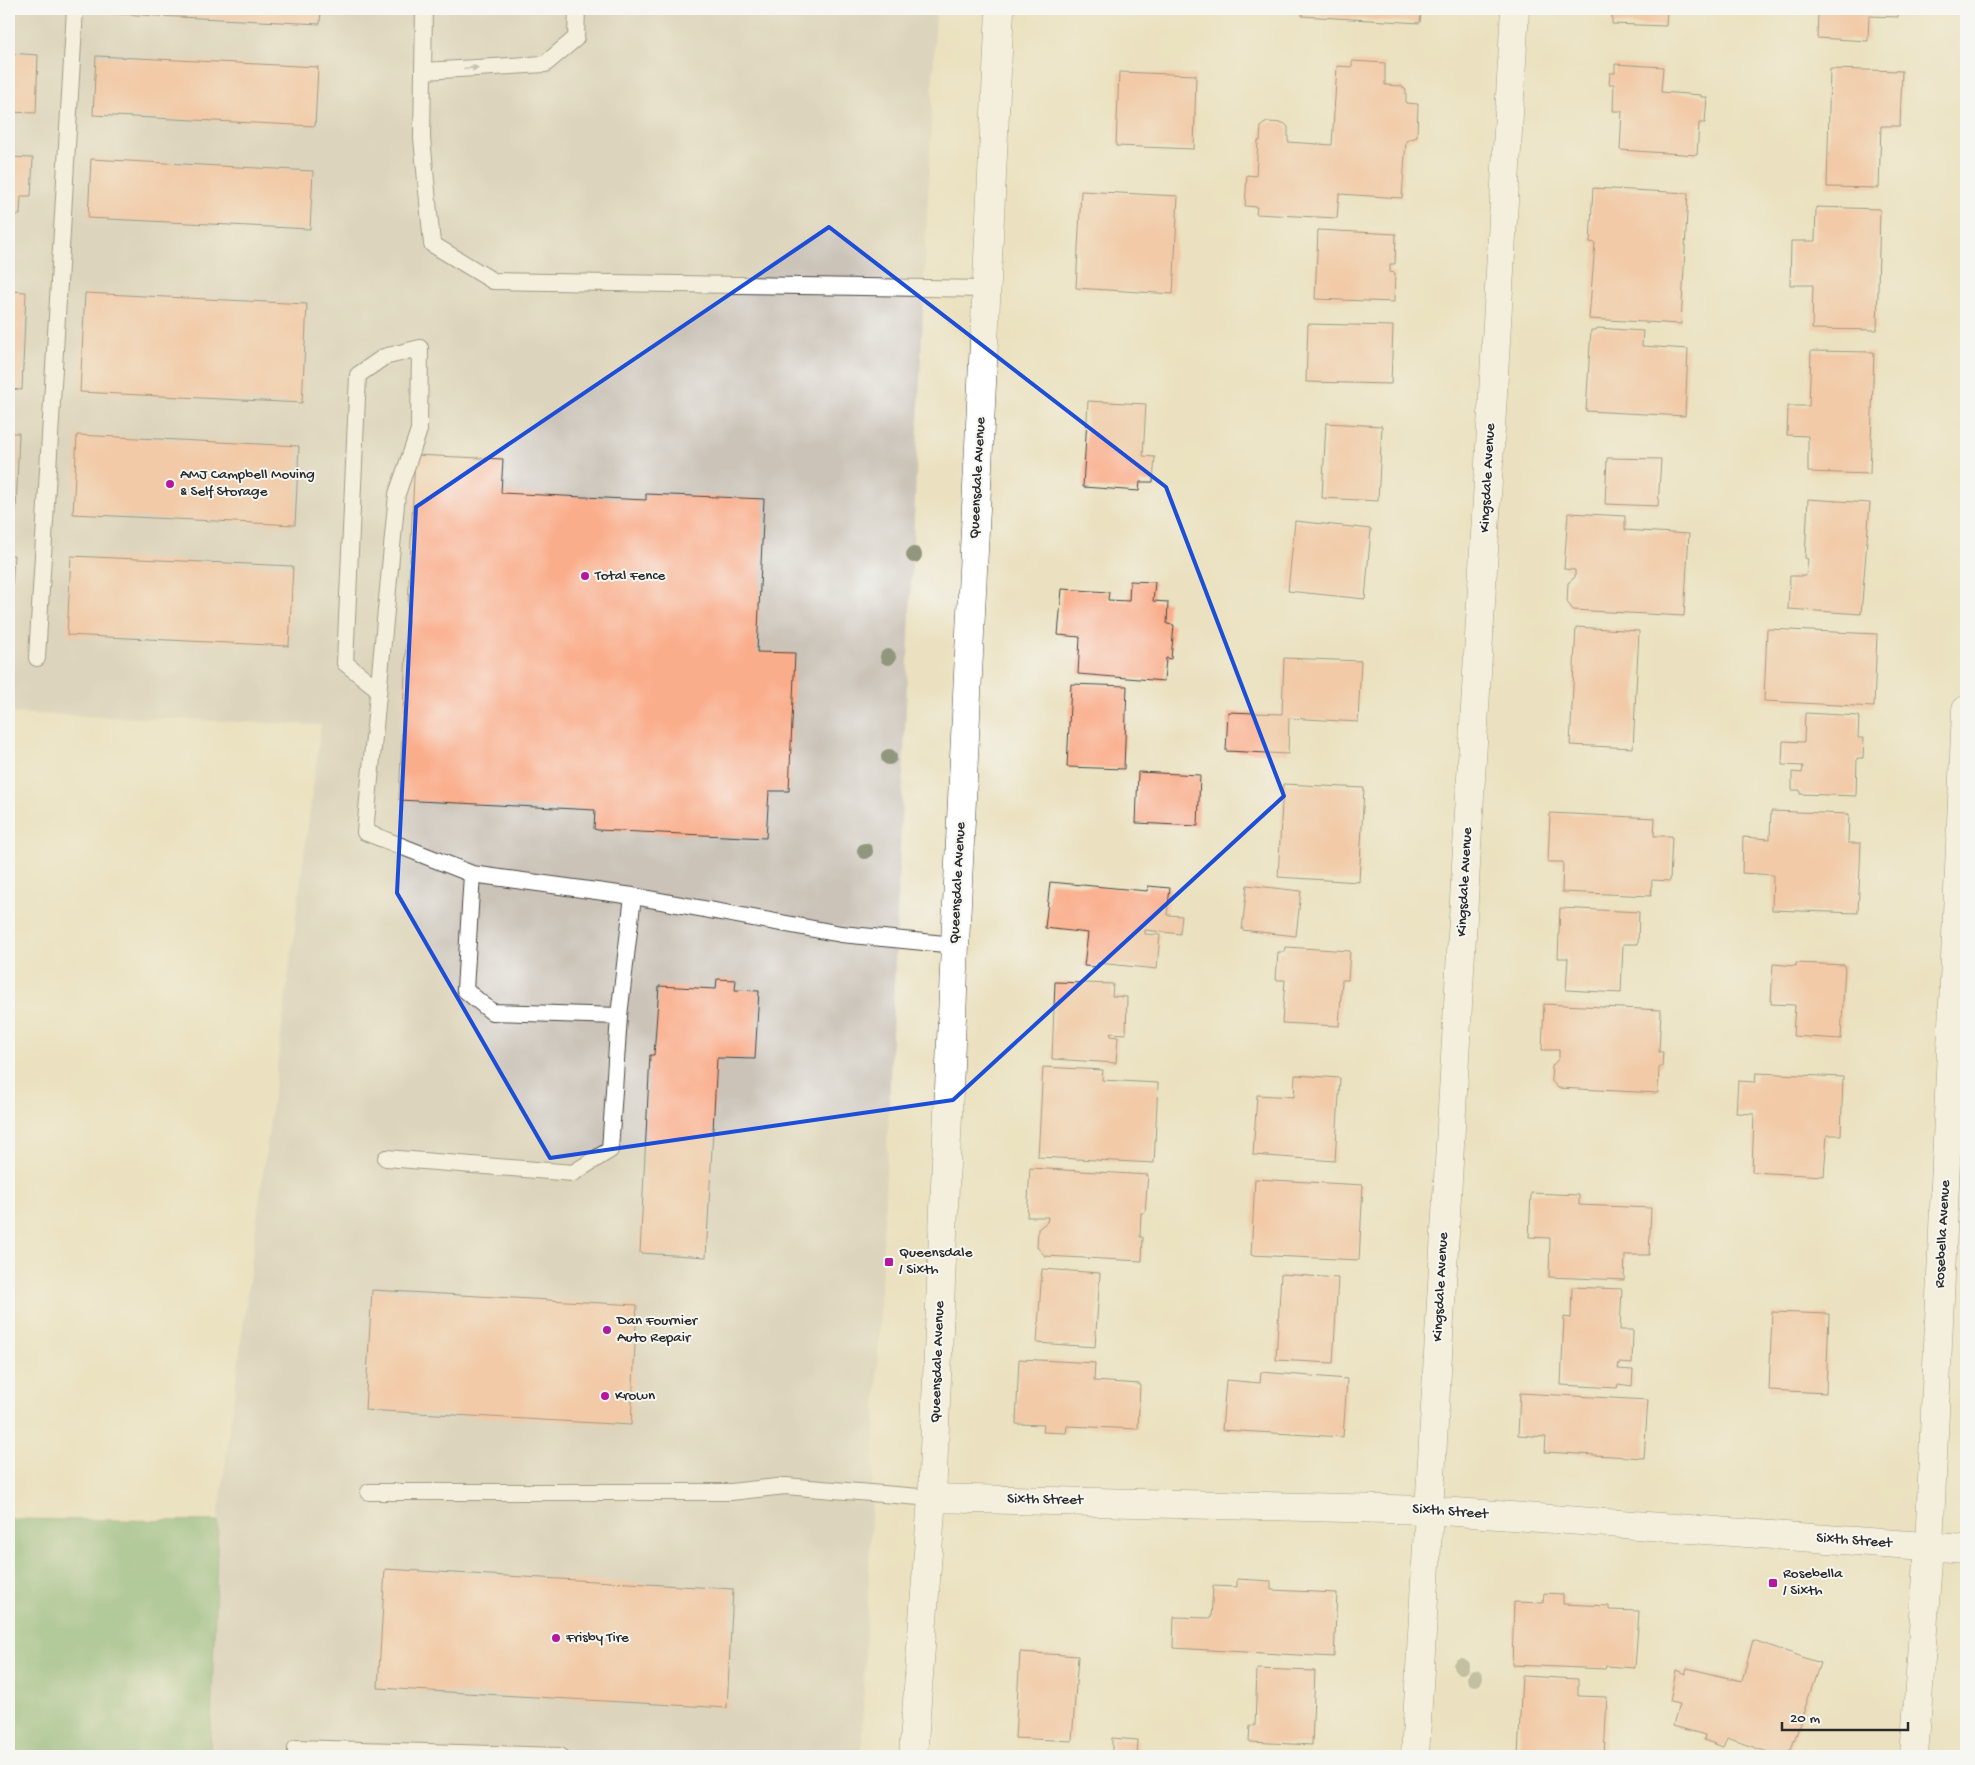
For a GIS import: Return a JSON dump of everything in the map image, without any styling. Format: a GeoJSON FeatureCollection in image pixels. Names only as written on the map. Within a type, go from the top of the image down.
{"type":"FeatureCollection","features":[{"type":"Feature","properties":{"kind":"street","name":"Queensdale Avenue"},"geometry":{"type":"LineString","coordinates":[[914,1756],[932,1498],[955,945],[1000,9]]}},
{"type":"Feature","properties":{"kind":"street","name":"Kingsdale Avenue"},"geometry":{"type":"LineString","coordinates":[[1416,1756],[1428,1510],[1515,9]]}},
{"type":"Feature","properties":{"kind":"street","name":"Rosebella Avenue"},"geometry":{"type":"LineString","coordinates":[[1914,1756],[1929,1547],[1966,710]]}},
{"type":"Feature","properties":{"kind":"street","name":"Sixth Street"},"geometry":{"type":"LineString","coordinates":[[932,1498],[1428,1510],[1966,1549]]}},
{"type":"Feature","properties":{"kind":"lane"},"geometry":{"type":"LineString","coordinates":[[37,658],[75,9]]}},
{"type":"Feature","properties":{"kind":"lane"},"geometry":{"type":"LineString","coordinates":[[424,9],[422,138],[432,244],[494,281],[987,288]]}},
{"type":"Feature","properties":{"kind":"lane"},"geometry":{"type":"LineString","coordinates":[[422,71],[545,64],[576,38],[577,9]]}},
{"type":"Feature","properties":{"kind":"lane"},"geometry":{"type":"LineString","coordinates":[[378,689],[345,663],[358,375],[384,357],[420,348],[418,430],[397,494],[365,832],[472,874],[633,896],[841,934],[955,945]]}},
{"type":"Feature","properties":{"kind":"lane"},"geometry":{"type":"LineString","coordinates":[[472,874],[465,990],[492,1012],[620,1016]]}},
{"type":"Feature","properties":{"kind":"lane"},"geometry":{"type":"LineString","coordinates":[[386,1158],[573,1174],[610,1150],[620,1016],[633,896]]}},
{"type":"Feature","properties":{"kind":"lane"},"geometry":{"type":"LineString","coordinates":[[369,1492],[732,1492],[785,1486],[932,1498]]}},
{"type":"Feature","properties":{"kind":"lane"},"geometry":{"type":"LineString","coordinates":[[296,1756],[296,1748],[560,1756]]}},
{"type":"Feature","properties":{"kind":"highlighted area"},"geometry":{"type":"Polygon","coordinates":[[[829,227],[1166,487],[1284,796],[953,1100],[550,1158],[397,893],[416,507],[829,227]]]}},
{"type":"Feature","properties":{"kind":"shaded area"},"geometry":{"type":"Polygon","coordinates":[[[9,9],[936,9],[861,1756],[210,1756],[218,1521],[321,725],[9,713],[9,9]]]}},
{"type":"Feature","properties":{"kind":"green space"},"geometry":{"type":"Polygon","coordinates":[[[9,1519],[218,1521],[210,1756],[9,1756],[9,1519]]]}},
{"type":"Feature","properties":{"kind":"building"},"geometry":{"type":"Polygon","coordinates":[[[98,9],[321,9],[320,24],[98,13],[98,9]]]}},
{"type":"Feature","properties":{"kind":"building"},"geometry":{"type":"Polygon","coordinates":[[[1302,9],[1421,9],[1420,23],[1302,16],[1302,9]]]}},
{"type":"Feature","properties":{"kind":"building"},"geometry":{"type":"Polygon","coordinates":[[[1612,9],[1667,9],[1666,26],[1612,24],[1612,9]]]}},
{"type":"Feature","properties":{"kind":"building"},"geometry":{"type":"Polygon","coordinates":[[[1812,9],[1899,9],[1898,17],[1869,16],[1868,41],[1817,38],[1818,13],[1812,12],[1812,9]]]}},
{"type":"Feature","properties":{"kind":"building"},"geometry":{"type":"Polygon","coordinates":[[[9,53],[38,55],[36,113],[9,112],[9,53]]]}},
{"type":"Feature","properties":{"kind":"building"},"geometry":{"type":"Polygon","coordinates":[[[96,56],[318,67],[315,126],[93,115],[96,56]]]}},
{"type":"Feature","properties":{"kind":"building"},"geometry":{"type":"Polygon","coordinates":[[[1352,61],[1385,63],[1385,85],[1401,86],[1406,90],[1406,103],[1418,104],[1417,137],[1406,141],[1402,198],[1339,194],[1337,218],[1256,214],[1257,207],[1245,206],[1247,175],[1256,176],[1261,126],[1267,122],[1284,123],[1288,127],[1288,142],[1332,145],[1337,66],[1352,67],[1352,61]]]}},
{"type":"Feature","properties":{"kind":"building"},"geometry":{"type":"Polygon","coordinates":[[[1615,64],[1663,67],[1661,92],[1707,97],[1705,123],[1699,123],[1697,155],[1620,150],[1622,111],[1613,111],[1614,84],[1609,84],[1610,73],[1615,73],[1615,64]]]}},
{"type":"Feature","properties":{"kind":"building"},"geometry":{"type":"Polygon","coordinates":[[[1830,69],[1902,71],[1900,126],[1881,126],[1879,188],[1827,187],[1830,69]]]}},
{"type":"Feature","properties":{"kind":"building"},"geometry":{"type":"Polygon","coordinates":[[[1119,72],[1196,75],[1194,149],[1116,146],[1119,72]]]}},
{"type":"Feature","properties":{"kind":"building"},"geometry":{"type":"Polygon","coordinates":[[[9,157],[33,158],[31,196],[21,196],[20,215],[9,215],[9,157]]]}},
{"type":"Feature","properties":{"kind":"building"},"geometry":{"type":"Polygon","coordinates":[[[91,159],[313,171],[310,229],[88,218],[91,159]]]}},
{"type":"Feature","properties":{"kind":"building"},"geometry":{"type":"Polygon","coordinates":[[[1593,188],[1688,193],[1681,324],[1589,319],[1595,243],[1590,242],[1593,188]]]}},
{"type":"Feature","properties":{"kind":"building"},"geometry":{"type":"Polygon","coordinates":[[[1081,191],[1178,196],[1173,294],[1076,288],[1081,191]]]}},
{"type":"Feature","properties":{"kind":"building"},"geometry":{"type":"Polygon","coordinates":[[[1816,207],[1880,209],[1877,330],[1812,329],[1813,285],[1790,285],[1791,241],[1815,241],[1816,207]]]}},
{"type":"Feature","properties":{"kind":"building"},"geometry":{"type":"Polygon","coordinates":[[[1318,230],[1396,234],[1395,264],[1390,264],[1390,272],[1395,273],[1394,302],[1315,299],[1318,230]]]}},
{"type":"Feature","properties":{"kind":"building"},"geometry":{"type":"Polygon","coordinates":[[[9,291],[26,292],[22,390],[9,389],[9,291]]]}},
{"type":"Feature","properties":{"kind":"building"},"geometry":{"type":"Polygon","coordinates":[[[85,293],[307,304],[302,403],[80,392],[85,293]]]}},
{"type":"Feature","properties":{"kind":"building"},"geometry":{"type":"Polygon","coordinates":[[[1308,324],[1393,326],[1391,384],[1306,382],[1308,324]]]}},
{"type":"Feature","properties":{"kind":"building"},"geometry":{"type":"Polygon","coordinates":[[[1597,328],[1643,331],[1642,346],[1688,349],[1685,416],[1586,411],[1591,330],[1596,330],[1597,328]]]}},
{"type":"Feature","properties":{"kind":"building"},"geometry":{"type":"Polygon","coordinates":[[[1811,351],[1874,352],[1870,474],[1808,472],[1808,436],[1787,435],[1788,406],[1809,406],[1811,351]]]}},
{"type":"Feature","properties":{"kind":"building"},"geometry":{"type":"Polygon","coordinates":[[[1088,401],[1146,404],[1143,456],[1155,457],[1153,482],[1140,482],[1139,491],[1083,487],[1088,401]]]}},
{"type":"Feature","properties":{"kind":"building"},"geometry":{"type":"Polygon","coordinates":[[[1326,423],[1382,426],[1378,501],[1322,498],[1326,423]]]}},
{"type":"Feature","properties":{"kind":"building"},"geometry":{"type":"Polygon","coordinates":[[[9,433],[19,433],[16,512],[9,512],[9,433]]]}},
{"type":"Feature","properties":{"kind":"building"},"geometry":{"type":"Polygon","coordinates":[[[77,435],[299,446],[295,525],[73,514],[77,435]]]}},
{"type":"Feature","properties":{"kind":"building","name":"Total Fence"},"geometry":{"type":"Polygon","coordinates":[[[415,455],[503,459],[501,493],[646,500],[646,494],[764,499],[757,652],[795,653],[789,791],[769,791],[766,838],[598,830],[594,829],[595,810],[399,800],[415,455]]]}},
{"type":"Feature","properties":{"kind":"building"},"geometry":{"type":"Polygon","coordinates":[[[1607,458],[1661,459],[1658,506],[1605,504],[1607,458]]]}},
{"type":"Feature","properties":{"kind":"building"},"geometry":{"type":"Polygon","coordinates":[[[1808,499],[1870,503],[1861,614],[1788,609],[1790,576],[1806,576],[1808,559],[1805,558],[1808,499]]]}},
{"type":"Feature","properties":{"kind":"building"},"geometry":{"type":"Polygon","coordinates":[[[1568,513],[1625,516],[1625,530],[1689,534],[1684,616],[1573,610],[1567,602],[1568,583],[1575,577],[1575,570],[1564,569],[1568,513]]]}},
{"type":"Feature","properties":{"kind":"building"},"geometry":{"type":"Polygon","coordinates":[[[1295,521],[1371,529],[1365,599],[1288,591],[1295,521]]]}},
{"type":"Feature","properties":{"kind":"building"},"geometry":{"type":"Polygon","coordinates":[[[9,555],[14,555],[10,626],[9,626],[9,555]]]}},
{"type":"Feature","properties":{"kind":"building"},"geometry":{"type":"Polygon","coordinates":[[[71,556],[293,566],[289,646],[67,635],[71,556]]]}},
{"type":"Feature","properties":{"kind":"building"},"geometry":{"type":"Polygon","coordinates":[[[1130,581],[1155,582],[1153,601],[1168,602],[1167,624],[1174,625],[1171,659],[1166,658],[1164,681],[1078,674],[1080,637],[1058,635],[1062,589],[1109,592],[1108,600],[1129,601],[1130,581]]]}},
{"type":"Feature","properties":{"kind":"building"},"geometry":{"type":"Polygon","coordinates":[[[1576,627],[1639,631],[1633,748],[1570,745],[1576,627]]]}},
{"type":"Feature","properties":{"kind":"building"},"geometry":{"type":"Polygon","coordinates":[[[1767,629],[1877,634],[1874,707],[1764,701],[1767,629]]]}},
{"type":"Feature","properties":{"kind":"building"},"geometry":{"type":"Polygon","coordinates":[[[1284,658],[1361,661],[1358,722],[1289,718],[1288,754],[1226,751],[1228,712],[1282,714],[1284,658]]]}},
{"type":"Feature","properties":{"kind":"building"},"geometry":{"type":"Polygon","coordinates":[[[1071,684],[1127,686],[1124,769],[1067,767],[1071,684]]]}},
{"type":"Feature","properties":{"kind":"building"},"geometry":{"type":"Polygon","coordinates":[[[1805,713],[1859,716],[1858,738],[1864,738],[1863,758],[1857,758],[1856,796],[1800,794],[1800,790],[1792,790],[1792,772],[1802,773],[1803,766],[1782,765],[1783,741],[1804,742],[1805,713]]]}},
{"type":"Feature","properties":{"kind":"building"},"geometry":{"type":"Polygon","coordinates":[[[1138,772],[1200,775],[1198,826],[1136,823],[1138,772]]]}},
{"type":"Feature","properties":{"kind":"building"},"geometry":{"type":"Polygon","coordinates":[[[1283,784],[1364,788],[1359,882],[1278,877],[1283,784]]]}},
{"type":"Feature","properties":{"kind":"building"},"geometry":{"type":"Polygon","coordinates":[[[1771,811],[1849,814],[1848,843],[1861,843],[1858,913],[1772,910],[1773,875],[1742,873],[1743,837],[1770,839],[1771,811]]]}},
{"type":"Feature","properties":{"kind":"building"},"geometry":{"type":"Polygon","coordinates":[[[1550,813],[1655,818],[1654,836],[1672,836],[1670,881],[1652,880],[1651,896],[1562,892],[1563,862],[1548,862],[1550,813]]]}},
{"type":"Feature","properties":{"kind":"building"},"geometry":{"type":"Polygon","coordinates":[[[1050,882],[1147,891],[1148,886],[1170,888],[1167,915],[1182,916],[1180,934],[1145,930],[1145,934],[1160,935],[1157,969],[1098,963],[1097,967],[1084,966],[1088,933],[1045,928],[1050,882]]]}},
{"type":"Feature","properties":{"kind":"building"},"geometry":{"type":"Polygon","coordinates":[[[1247,885],[1301,891],[1296,936],[1242,930],[1247,885]]]}},
{"type":"Feature","properties":{"kind":"building"},"geometry":{"type":"Polygon","coordinates":[[[1560,908],[1639,912],[1638,944],[1623,944],[1621,993],[1566,990],[1568,958],[1558,958],[1560,908]]]}},
{"type":"Feature","properties":{"kind":"building"},"geometry":{"type":"Polygon","coordinates":[[[1286,947],[1350,951],[1348,980],[1342,980],[1339,1026],[1282,1023],[1285,980],[1276,980],[1278,952],[1285,952],[1286,947]]]}},
{"type":"Feature","properties":{"kind":"building"},"geometry":{"type":"Polygon","coordinates":[[[1796,963],[1845,965],[1841,1039],[1793,1036],[1795,1005],[1771,1004],[1773,964],[1796,966],[1796,963]]]}},
{"type":"Feature","properties":{"kind":"building"},"geometry":{"type":"Polygon","coordinates":[[[717,979],[736,980],[735,990],[759,991],[755,1059],[717,1058],[706,1257],[640,1253],[650,1055],[654,1055],[659,986],[716,989],[717,979]]]}},
{"type":"Feature","properties":{"kind":"building"},"geometry":{"type":"Polygon","coordinates":[[[1055,982],[1113,984],[1112,996],[1127,997],[1126,1034],[1110,1033],[1111,1036],[1118,1037],[1116,1063],[1052,1059],[1055,982]]]}},
{"type":"Feature","properties":{"kind":"building"},"geometry":{"type":"Polygon","coordinates":[[[1544,1004],[1661,1010],[1659,1052],[1663,1052],[1662,1067],[1659,1067],[1658,1093],[1558,1088],[1551,1080],[1552,1066],[1559,1058],[1559,1050],[1542,1050],[1544,1004]]]}},
{"type":"Feature","properties":{"kind":"building"},"geometry":{"type":"Polygon","coordinates":[[[1043,1067],[1103,1070],[1102,1080],[1158,1083],[1154,1163],[1038,1157],[1043,1067]]]}},
{"type":"Feature","properties":{"kind":"building"},"geometry":{"type":"Polygon","coordinates":[[[1756,1073],[1843,1077],[1841,1135],[1827,1135],[1824,1176],[1752,1172],[1754,1114],[1736,1113],[1738,1081],[1755,1082],[1756,1073]]]}},
{"type":"Feature","properties":{"kind":"building"},"geometry":{"type":"Polygon","coordinates":[[[1295,1075],[1340,1078],[1335,1161],[1253,1155],[1257,1095],[1294,1097],[1295,1075]]]}},
{"type":"Feature","properties":{"kind":"building"},"geometry":{"type":"Polygon","coordinates":[[[1030,1168],[1148,1175],[1145,1213],[1141,1213],[1142,1261],[1045,1256],[1037,1247],[1038,1229],[1047,1222],[1048,1217],[1027,1217],[1030,1168]]]}},
{"type":"Feature","properties":{"kind":"building"},"geometry":{"type":"Polygon","coordinates":[[[1255,1179],[1363,1185],[1359,1260],[1251,1255],[1255,1179]]]}},
{"type":"Feature","properties":{"kind":"building"},"geometry":{"type":"Polygon","coordinates":[[[1531,1193],[1579,1195],[1579,1205],[1651,1208],[1649,1255],[1625,1255],[1624,1280],[1549,1277],[1550,1238],[1529,1237],[1531,1193]]]}},
{"type":"Feature","properties":{"kind":"building"},"geometry":{"type":"Polygon","coordinates":[[[1042,1269],[1100,1273],[1095,1347],[1037,1343],[1042,1269]]]}},
{"type":"Feature","properties":{"kind":"building"},"geometry":{"type":"Polygon","coordinates":[[[1281,1274],[1338,1278],[1333,1363],[1276,1360],[1281,1274]]]}},
{"type":"Feature","properties":{"kind":"building"},"geometry":{"type":"Polygon","coordinates":[[[1572,1287],[1622,1289],[1620,1330],[1633,1330],[1632,1364],[1619,1363],[1618,1369],[1633,1370],[1632,1386],[1618,1384],[1617,1388],[1561,1385],[1564,1317],[1571,1318],[1572,1287]]]}},
{"type":"Feature","properties":{"kind":"building"},"geometry":{"type":"Polygon","coordinates":[[[372,1290],[637,1305],[631,1425],[365,1410],[372,1290]]]}},
{"type":"Feature","properties":{"kind":"building"},"geometry":{"type":"Polygon","coordinates":[[[1772,1312],[1829,1314],[1826,1393],[1769,1390],[1772,1312]]]}},
{"type":"Feature","properties":{"kind":"building"},"geometry":{"type":"Polygon","coordinates":[[[1019,1359],[1095,1363],[1094,1381],[1140,1384],[1138,1429],[1067,1426],[1066,1433],[1043,1432],[1044,1425],[1016,1424],[1019,1359]]]}},
{"type":"Feature","properties":{"kind":"building"},"geometry":{"type":"Polygon","coordinates":[[[1261,1372],[1347,1379],[1343,1437],[1222,1430],[1226,1380],[1260,1383],[1261,1372]]]}},
{"type":"Feature","properties":{"kind":"building"},"geometry":{"type":"Polygon","coordinates":[[[1520,1393],[1648,1400],[1644,1458],[1545,1452],[1546,1437],[1518,1435],[1520,1393]]]}},
{"type":"Feature","properties":{"kind":"building","name":"Frisby Tire"},"geometry":{"type":"Polygon","coordinates":[[[385,1569],[733,1589],[727,1708],[378,1688],[385,1569]]]}},
{"type":"Feature","properties":{"kind":"building"},"geometry":{"type":"Polygon","coordinates":[[[1237,1579],[1271,1581],[1271,1590],[1337,1593],[1334,1657],[1173,1648],[1174,1617],[1211,1618],[1213,1586],[1237,1587],[1237,1579]]]}},
{"type":"Feature","properties":{"kind":"building"},"geometry":{"type":"Polygon","coordinates":[[[1544,1593],[1563,1594],[1563,1604],[1609,1606],[1609,1610],[1639,1611],[1635,1668],[1606,1666],[1605,1669],[1512,1665],[1514,1602],[1543,1603],[1544,1593]]]}},
{"type":"Feature","properties":{"kind":"building"},"geometry":{"type":"Polygon","coordinates":[[[1753,1640],[1820,1663],[1789,1756],[1779,1756],[1727,1738],[1723,1747],[1704,1740],[1705,1735],[1673,1726],[1679,1704],[1670,1702],[1676,1670],[1685,1674],[1687,1668],[1742,1681],[1753,1640]]]}},
{"type":"Feature","properties":{"kind":"building"},"geometry":{"type":"Polygon","coordinates":[[[1020,1652],[1078,1656],[1072,1741],[1015,1738],[1020,1652]]]}},
{"type":"Feature","properties":{"kind":"building"},"geometry":{"type":"Polygon","coordinates":[[[1257,1669],[1315,1671],[1312,1745],[1249,1742],[1250,1725],[1255,1726],[1257,1669]]]}},
{"type":"Feature","properties":{"kind":"building"},"geometry":{"type":"Polygon","coordinates":[[[1522,1676],[1578,1679],[1578,1696],[1607,1697],[1604,1756],[1518,1756],[1522,1676]]]}},
{"type":"Feature","properties":{"kind":"building"},"geometry":{"type":"Polygon","coordinates":[[[1112,1738],[1138,1740],[1137,1756],[1112,1756],[1112,1738]]]}},
{"type":"Feature","properties":{"kind":"place","name":"AMJ Campbell Moving & Self Storage"},"geometry":{"type":"Point","coordinates":[170,484]}},
{"type":"Feature","properties":{"kind":"place","name":"Total Fence"},"geometry":{"type":"Point","coordinates":[585,576]}},
{"type":"Feature","properties":{"kind":"place","name":"Queensdale / Sixth"},"geometry":{"type":"Point","coordinates":[889,1262]}},
{"type":"Feature","properties":{"kind":"place","name":"Dan Fournier Auto Repair"},"geometry":{"type":"Point","coordinates":[607,1330]}},
{"type":"Feature","properties":{"kind":"place","name":"Krown"},"geometry":{"type":"Point","coordinates":[605,1396]}},
{"type":"Feature","properties":{"kind":"place","name":"Rosebella / Sixth"},"geometry":{"type":"Point","coordinates":[1773,1583]}},
{"type":"Feature","properties":{"kind":"place","name":"Frisby Tire"},"geometry":{"type":"Point","coordinates":[556,1638]}}]}
